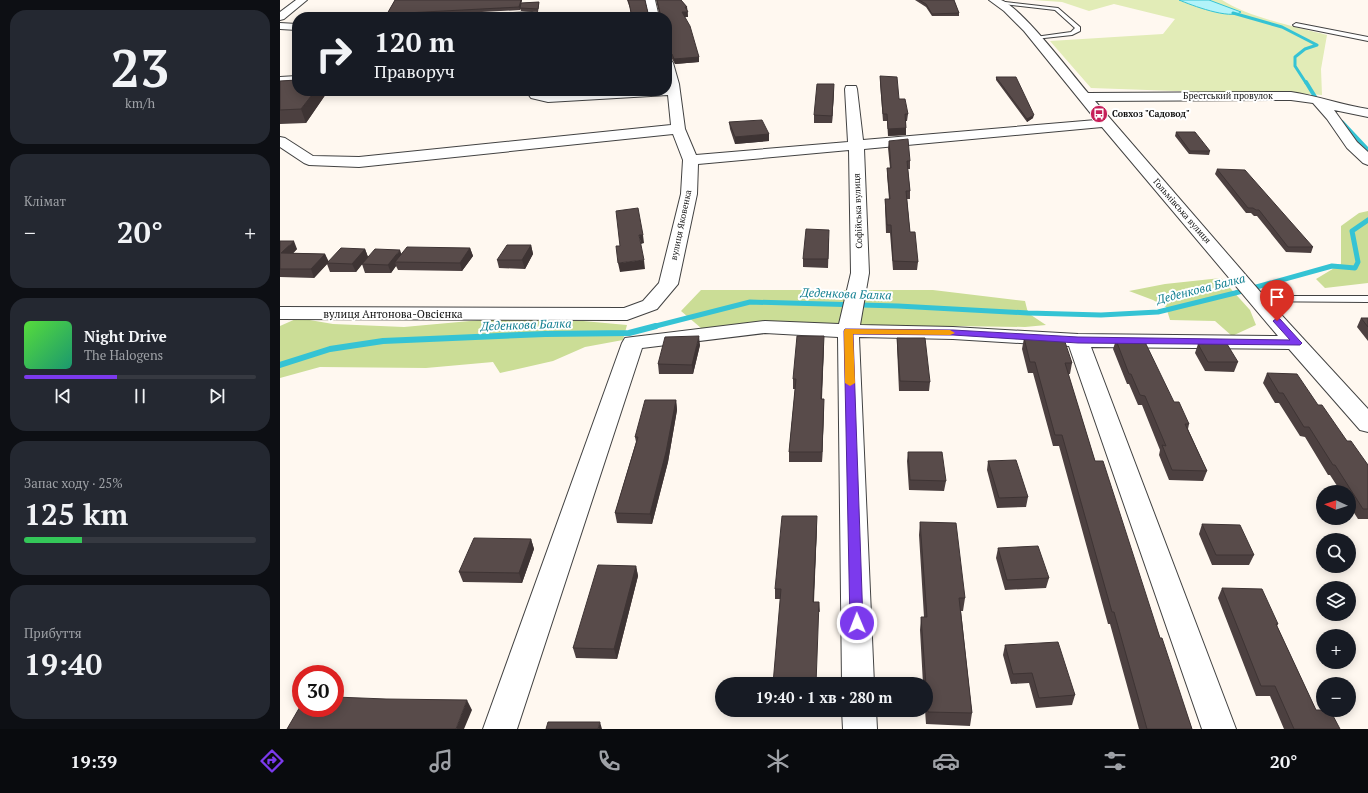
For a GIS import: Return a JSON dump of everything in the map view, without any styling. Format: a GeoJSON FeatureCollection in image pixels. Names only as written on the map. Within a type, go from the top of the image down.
{"type":"FeatureCollection","features":[{"type":"Feature","properties":{"kind":"street"},"geometry":{"type":"LineString","coordinates":[[280,17],[302,0]]}},
{"type":"Feature","properties":{"kind":"street"},"geometry":{"type":"LineString","coordinates":[[650,0],[653,12]]}},
{"type":"Feature","properties":{"kind":"street","name":"Гольмівська вулиця"},"geometry":{"type":"LineString","coordinates":[[996,1],[1018,18],[1037,38],[1106,123],[1256,299],[1368,424]]}},
{"type":"Feature","properties":{"kind":"street"},"geometry":{"type":"LineString","coordinates":[[280,26],[292,27]]}},
{"type":"Feature","properties":{"kind":"street","name":"вулиця Яковенка"},"geometry":{"type":"LineString","coordinates":[[627,314],[650,305],[668,284],[689,194],[691,160],[678,129],[672,83]]}},
{"type":"Feature","properties":{"kind":"street","name":"Софійська вулиця"},"geometry":{"type":"LineString","coordinates":[[851,89],[856,145],[860,273],[848,331],[858,677]]}},
{"type":"Feature","properties":{"kind":"street"},"geometry":{"type":"LineString","coordinates":[[540,96],[548,98],[584,96]]}},
{"type":"Feature","properties":{"kind":"street","name":"Брестський провулок"},"geometry":{"type":"LineString","coordinates":[[1086,97],[1291,96],[1317,100],[1344,109],[1368,113]]}},
{"type":"Feature","properties":{"kind":"street"},"geometry":{"type":"LineString","coordinates":[[1317,100],[1332,116],[1352,145],[1368,160]]}},
{"type":"Feature","properties":{"kind":"street"},"geometry":{"type":"LineString","coordinates":[[691,160],[1106,123]]}},
{"type":"Feature","properties":{"kind":"street"},"geometry":{"type":"LineString","coordinates":[[280,141],[309,160],[359,162],[678,129]]}},
{"type":"Feature","properties":{"kind":"street","name":"вулиця Антонова-Овсієнка"},"geometry":{"type":"LineString","coordinates":[[280,313],[627,314]]}},
{"type":"Feature","properties":{"kind":"street"},"geometry":{"type":"LineString","coordinates":[[500,729],[633,343],[765,326],[848,331],[953,333],[1078,340],[1297,343]]}},
{"type":"Feature","properties":{"kind":"street"},"geometry":{"type":"LineString","coordinates":[[1078,340],[1220,729]]}},
{"type":"Feature","properties":{"kind":"street"},"geometry":{"type":"LineString","coordinates":[[859,717],[860,729]]}},
{"type":"Feature","properties":{"kind":"lane"},"geometry":{"type":"LineString","coordinates":[[996,1],[1056,9],[1078,28],[1078,31],[1072,33],[1037,38]]}},
{"type":"Feature","properties":{"kind":"lane"},"geometry":{"type":"LineString","coordinates":[[1296,26],[1368,40]]}},
{"type":"Feature","properties":{"kind":"lane"},"geometry":{"type":"LineString","coordinates":[[280,79],[292,78]]}},
{"type":"Feature","properties":{"kind":"lane"},"geometry":{"type":"LineString","coordinates":[[1256,299],[1368,299]]}},
{"type":"Feature","properties":{"kind":"green space"},"geometry":{"type":"Polygon","coordinates":[[[1033,0],[1222,0],[1245,12],[1327,35],[1321,69],[1322,95],[1276,92],[1203,92],[1091,88],[1050,41],[1163,34],[1175,19],[1114,4],[1089,11],[1062,2],[1033,0]]]}},
{"type":"Feature","properties":{"kind":"green space"},"geometry":{"type":"Polygon","coordinates":[[[1368,211],[1368,283],[1325,288],[1316,279],[1341,264],[1341,226],[1359,213],[1368,211]]]}},
{"type":"Feature","properties":{"kind":"green space"},"geometry":{"type":"Polygon","coordinates":[[[1221,278],[1250,310],[1256,325],[1232,336],[1215,321],[1170,320],[1166,307],[1153,300],[1129,291],[1165,284],[1221,278]]]}},
{"type":"Feature","properties":{"kind":"green space"},"geometry":{"type":"Polygon","coordinates":[[[701,290],[933,290],[1025,301],[1028,313],[1046,325],[1025,327],[958,326],[701,328],[681,311],[701,290]]]}},
{"type":"Feature","properties":{"kind":"green space"},"geometry":{"type":"Polygon","coordinates":[[[298,318],[333,324],[404,327],[492,319],[561,319],[627,325],[623,340],[585,347],[553,361],[500,373],[493,362],[426,368],[320,367],[280,378],[280,326],[298,318]]]}},
{"type":"Feature","properties":{"kind":"water"},"geometry":{"type":"Polygon","coordinates":[[[1179,0],[1209,0],[1241,12],[1236,14],[1220,13],[1179,0]]]}},
{"type":"Feature","properties":{"kind":"building"},"geometry":{"type":"Polygon","coordinates":[[[395,0],[521,0],[519,7],[425,12],[388,12],[395,0]]]}},
{"type":"Feature","properties":{"kind":"building"},"geometry":{"type":"Polygon","coordinates":[[[628,0],[645,0],[648,12],[631,12],[628,0]]]}},
{"type":"Feature","properties":{"kind":"building"},"geometry":{"type":"Polygon","coordinates":[[[657,0],[681,0],[687,7],[685,7],[688,12],[682,12],[690,26],[699,57],[674,59],[672,54],[672,12],[660,12],[657,0]]]}},
{"type":"Feature","properties":{"kind":"building"},"geometry":{"type":"Polygon","coordinates":[[[919,0],[954,0],[959,13],[932,14],[926,4],[919,0]]]}},
{"type":"Feature","properties":{"kind":"building"},"geometry":{"type":"Polygon","coordinates":[[[539,2],[538,9],[520,8],[521,3],[539,2]]]}},
{"type":"Feature","properties":{"kind":"building"},"geometry":{"type":"Polygon","coordinates":[[[880,76],[897,77],[899,99],[905,99],[908,114],[905,114],[906,128],[888,129],[887,114],[883,114],[880,76]]]}},
{"type":"Feature","properties":{"kind":"building"},"geometry":{"type":"Polygon","coordinates":[[[996,77],[1016,77],[1034,115],[1027,119],[996,77]]]}},
{"type":"Feature","properties":{"kind":"building"},"geometry":{"type":"Polygon","coordinates":[[[292,80],[292,96],[311,96],[301,109],[280,110],[280,81],[292,80]]]}},
{"type":"Feature","properties":{"kind":"building"},"geometry":{"type":"Polygon","coordinates":[[[817,84],[834,84],[832,116],[814,115],[817,84]]]}},
{"type":"Feature","properties":{"kind":"building"},"geometry":{"type":"Polygon","coordinates":[[[762,120],[769,134],[735,137],[729,122],[762,120]]]}},
{"type":"Feature","properties":{"kind":"building"},"geometry":{"type":"Polygon","coordinates":[[[1176,132],[1195,132],[1210,151],[1190,151],[1176,132]]]}},
{"type":"Feature","properties":{"kind":"building"},"geometry":{"type":"Polygon","coordinates":[[[908,139],[910,161],[907,161],[910,191],[906,191],[910,232],[915,232],[918,262],[893,261],[891,225],[887,225],[885,199],[890,199],[887,168],[891,168],[889,141],[908,139]]]}},
{"type":"Feature","properties":{"kind":"building"},"geometry":{"type":"Polygon","coordinates":[[[1217,169],[1245,170],[1313,247],[1288,247],[1259,210],[1248,208],[1217,169]]]}},
{"type":"Feature","properties":{"kind":"building"},"geometry":{"type":"Polygon","coordinates":[[[638,208],[643,235],[639,235],[644,260],[618,263],[616,246],[620,246],[616,211],[638,208]]]}},
{"type":"Feature","properties":{"kind":"building"},"geometry":{"type":"Polygon","coordinates":[[[806,229],[829,230],[828,259],[803,259],[806,229]]]}},
{"type":"Feature","properties":{"kind":"building"},"geometry":{"type":"Polygon","coordinates":[[[280,241],[294,241],[281,253],[325,254],[311,269],[280,269],[280,241]]]}},
{"type":"Feature","properties":{"kind":"building"},"geometry":{"type":"Polygon","coordinates":[[[507,245],[531,245],[522,260],[497,260],[507,245]]]}},
{"type":"Feature","properties":{"kind":"building"},"geometry":{"type":"Polygon","coordinates":[[[407,247],[470,248],[460,263],[395,262],[407,247]]]}},
{"type":"Feature","properties":{"kind":"building"},"geometry":{"type":"Polygon","coordinates":[[[341,248],[365,249],[352,264],[327,263],[341,248]]]}},
{"type":"Feature","properties":{"kind":"building"},"geometry":{"type":"Polygon","coordinates":[[[375,249],[400,250],[388,265],[362,264],[375,249]]]}},
{"type":"Feature","properties":{"kind":"building"},"geometry":{"type":"Polygon","coordinates":[[[1361,318],[1368,318],[1368,327],[1361,318]]]}},
{"type":"Feature","properties":{"kind":"building"},"geometry":{"type":"Polygon","coordinates":[[[699,336],[692,365],[658,364],[665,337],[699,336]]]}},
{"type":"Feature","properties":{"kind":"building"},"geometry":{"type":"Polygon","coordinates":[[[797,336],[824,336],[821,399],[824,399],[822,452],[789,452],[796,379],[793,379],[797,336]]]}},
{"type":"Feature","properties":{"kind":"building"},"geometry":{"type":"Polygon","coordinates":[[[897,338],[925,338],[930,382],[900,381],[897,338]]]}},
{"type":"Feature","properties":{"kind":"building"},"geometry":{"type":"Polygon","coordinates":[[[1024,338],[1064,339],[1072,363],[1065,363],[1095,461],[1103,461],[1160,638],[1162,638],[1192,729],[1147,729],[1062,435],[1055,435],[1035,362],[1030,362],[1024,338]]]}},
{"type":"Feature","properties":{"kind":"building"},"geometry":{"type":"Polygon","coordinates":[[[1116,340],[1144,340],[1174,402],[1179,402],[1189,424],[1185,424],[1207,471],[1172,470],[1162,445],[1166,446],[1145,396],[1140,395],[1131,374],[1129,374],[1116,340]]]}},
{"type":"Feature","properties":{"kind":"building"},"geometry":{"type":"Polygon","coordinates":[[[1198,344],[1227,344],[1238,362],[1208,362],[1198,344]]]}},
{"type":"Feature","properties":{"kind":"building"},"geometry":{"type":"Polygon","coordinates":[[[1267,373],[1297,374],[1318,405],[1322,405],[1347,441],[1351,441],[1368,465],[1368,509],[1363,509],[1356,498],[1356,485],[1348,485],[1309,427],[1304,427],[1283,393],[1279,393],[1267,373]]]}},
{"type":"Feature","properties":{"kind":"building"},"geometry":{"type":"Polygon","coordinates":[[[645,400],[676,400],[666,452],[650,514],[615,513],[638,437],[635,437],[645,400]]]}},
{"type":"Feature","properties":{"kind":"building"},"geometry":{"type":"Polygon","coordinates":[[[908,452],[942,452],[946,481],[910,480],[908,452]]]}},
{"type":"Feature","properties":{"kind":"building"},"geometry":{"type":"Polygon","coordinates":[[[1016,460],[1028,497],[999,498],[988,461],[1016,460]]]}},
{"type":"Feature","properties":{"kind":"building"},"geometry":{"type":"Polygon","coordinates":[[[782,516],[817,516],[813,602],[819,602],[816,677],[774,677],[781,589],[775,589],[782,516]]]}},
{"type":"Feature","properties":{"kind":"building"},"geometry":{"type":"Polygon","coordinates":[[[920,522],[956,523],[965,598],[959,598],[972,713],[933,712],[933,677],[925,677],[921,617],[927,617],[920,522]]]}},
{"type":"Feature","properties":{"kind":"building"},"geometry":{"type":"Polygon","coordinates":[[[1202,524],[1240,525],[1254,555],[1216,555],[1202,524]]]}},
{"type":"Feature","properties":{"kind":"building"},"geometry":{"type":"Polygon","coordinates":[[[474,538],[531,539],[519,573],[459,572],[474,538]]]}},
{"type":"Feature","properties":{"kind":"building"},"geometry":{"type":"Polygon","coordinates":[[[1038,546],[1049,578],[1007,580],[998,548],[1038,546]]]}},
{"type":"Feature","properties":{"kind":"building"},"geometry":{"type":"Polygon","coordinates":[[[598,565],[636,566],[614,649],[573,648],[598,565]]]}},
{"type":"Feature","properties":{"kind":"building"},"geometry":{"type":"Polygon","coordinates":[[[1222,588],[1262,589],[1278,624],[1276,624],[1316,710],[1316,717],[1334,717],[1340,729],[1294,729],[1275,686],[1261,686],[1222,588]]]}},
{"type":"Feature","properties":{"kind":"building"},"geometry":{"type":"Polygon","coordinates":[[[1058,642],[1075,695],[1039,698],[1032,673],[1013,674],[1005,645],[1058,642]]]}},
{"type":"Feature","properties":{"kind":"building"},"geometry":{"type":"Polygon","coordinates":[[[344,697],[467,700],[456,729],[287,729],[294,717],[344,717],[344,697]]]}},
{"type":"Feature","properties":{"kind":"building"},"geometry":{"type":"Polygon","coordinates":[[[548,722],[600,722],[598,729],[546,729],[548,722]]]}},
{"type":"Feature","properties":{"kind":"waterway","name":"Деденкова Балка"},"geometry":{"type":"LineString","coordinates":[[1233,13],[1282,27],[1317,45],[1305,49],[1295,57],[1295,66],[1306,83]]}},
{"type":"Feature","properties":{"kind":"waterway","name":"Деденкова Балка"},"geometry":{"type":"LineString","coordinates":[[1306,82],[1317,100],[1321,103]]}},
{"type":"Feature","properties":{"kind":"waterway","name":"Деденкова Балка"},"geometry":{"type":"LineString","coordinates":[[1342,122],[1368,150]]}},
{"type":"Feature","properties":{"kind":"waterway","name":"Деденкова Балка"},"geometry":{"type":"LineString","coordinates":[[652,327],[750,302],[898,306],[1028,313],[1101,315],[1158,312],[1235,293],[1332,266],[1355,268],[1358,262],[1352,231],[1368,220]]}},
{"type":"Feature","properties":{"kind":"waterway","name":"Деденкова Балка"},"geometry":{"type":"LineString","coordinates":[[280,365],[330,349],[383,341],[545,334],[629,333],[656,326]]}},
{"type":"Feature","properties":{"kind":"slow traffic"},"geometry":{"type":"LineString","coordinates":[[850,383],[848,331],[950,333]]}},
{"type":"Feature","properties":{"kind":"place","name":"Совхоз \"Садовод\""},"geometry":{"type":"Point","coordinates":[1099,114]}},
{"type":"Feature","properties":{"kind":"route"},"geometry":{"type":"LineString","coordinates":[[857,623],[848,331],[953,333],[1078,340],[1297,343],[1277,321]]}}]}
